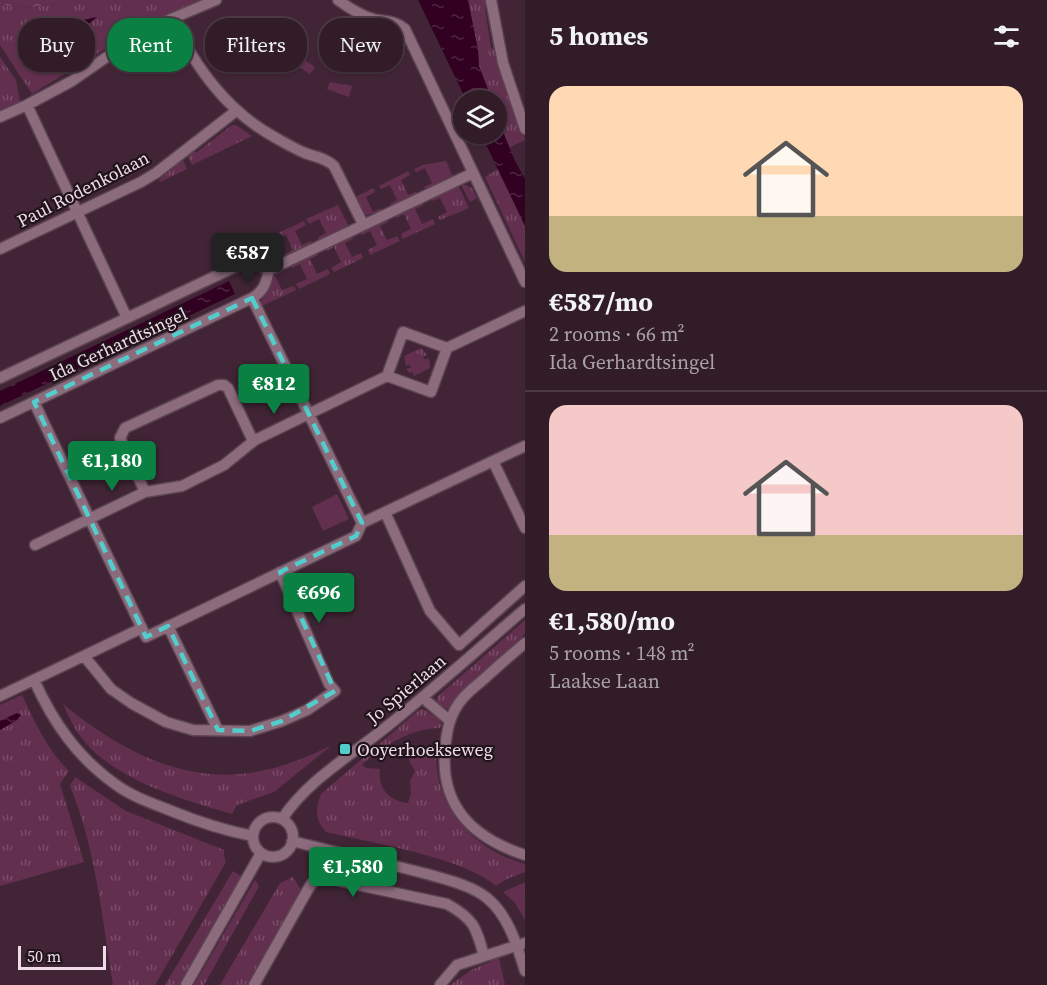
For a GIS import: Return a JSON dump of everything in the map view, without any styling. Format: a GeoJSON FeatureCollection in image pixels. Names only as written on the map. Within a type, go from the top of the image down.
{"type":"FeatureCollection","features":[{"type":"Feature","properties":{"kind":"street"},"geometry":{"type":"LineString","coordinates":[[173,18],[216,0]]}},
{"type":"Feature","properties":{"kind":"street"},"geometry":{"type":"LineString","coordinates":[[338,0],[360,14],[394,22],[405,29],[525,282]]}},
{"type":"Feature","properties":{"kind":"street"},"geometry":{"type":"LineString","coordinates":[[491,0],[503,63],[525,129]]}},
{"type":"Feature","properties":{"kind":"street"},"geometry":{"type":"LineString","coordinates":[[0,117],[72,81],[107,57]]}},
{"type":"Feature","properties":{"kind":"street"},"geometry":{"type":"LineString","coordinates":[[193,60],[236,111],[266,133],[304,153],[331,163],[363,224]]}},
{"type":"Feature","properties":{"kind":"street"},"geometry":{"type":"LineString","coordinates":[[27,105],[127,318]]}},
{"type":"Feature","properties":{"kind":"street","name":"Paul Rodenkolaan"},"geometry":{"type":"LineString","coordinates":[[0,249],[156,173],[236,111]]}},
{"type":"Feature","properties":{"kind":"street"},"geometry":{"type":"LineString","coordinates":[[269,270],[473,173]]}},
{"type":"Feature","properties":{"kind":"street","name":"Ida Gerhardtsingel"},"geometry":{"type":"LineString","coordinates":[[0,378],[246,262],[254,262],[269,270],[266,284],[260,294],[0,418]]}},
{"type":"Feature","properties":{"kind":"street"},"geometry":{"type":"LineString","coordinates":[[252,298],[362,523]]}},
{"type":"Feature","properties":{"kind":"street"},"geometry":{"type":"LineString","coordinates":[[387,376],[431,392],[447,348],[525,311]]}},
{"type":"Feature","properties":{"kind":"street"},"geometry":{"type":"LineString","coordinates":[[35,545],[145,492],[182,486],[224,465],[253,441],[387,376],[403,332],[447,348]]}},
{"type":"Feature","properties":{"kind":"street"},"geometry":{"type":"LineString","coordinates":[[145,492],[120,438],[121,433],[180,402],[218,385],[224,385],[228,388],[253,441]]}},
{"type":"Feature","properties":{"kind":"street"},"geometry":{"type":"LineString","coordinates":[[34,402],[146,636],[356,536],[362,523],[525,446]]}},
{"type":"Feature","properties":{"kind":"street"},"geometry":{"type":"LineString","coordinates":[[493,460],[525,528]]}},
{"type":"Feature","properties":{"kind":"street"},"geometry":{"type":"LineString","coordinates":[[385,512],[430,610],[459,645],[525,586]]}},
{"type":"Feature","properties":{"kind":"street"},"geometry":{"type":"LineString","coordinates":[[84,656],[111,689],[166,722],[193,730],[250,731],[282,721],[307,710],[335,691],[329,684],[280,572]]}},
{"type":"Feature","properties":{"kind":"street","name":"Jo Spierlaan"},"geometry":{"type":"LineString","coordinates":[[282,819],[311,784],[423,698],[525,609]]}},
{"type":"Feature","properties":{"kind":"street"},"geometry":{"type":"LineString","coordinates":[[168,626],[218,730]]}},
{"type":"Feature","properties":{"kind":"street"},"geometry":{"type":"LineString","coordinates":[[0,696],[142,628]]}},
{"type":"Feature","properties":{"kind":"street"},"geometry":{"type":"LineString","coordinates":[[525,643],[464,697],[449,720],[444,760],[447,786],[454,807],[487,839],[503,848],[525,855]]}},
{"type":"Feature","properties":{"kind":"street"},"geometry":{"type":"LineString","coordinates":[[34,680],[58,727],[81,755],[116,785],[146,801],[214,828],[253,836]]}},
{"type":"Feature","properties":{"kind":"street"},"geometry":{"type":"LineString","coordinates":[[423,698],[449,720]]}},
{"type":"Feature","properties":{"kind":"street"},"geometry":{"type":"LineString","coordinates":[[267,818],[282,819],[291,829],[292,841],[289,849],[276,856],[261,853],[256,848],[253,836],[255,828],[267,818]]}},
{"type":"Feature","properties":{"kind":"street"},"geometry":{"type":"LineString","coordinates":[[292,841],[442,878],[489,899],[521,944],[525,971]]}},
{"type":"Feature","properties":{"kind":"street"},"geometry":{"type":"LineString","coordinates":[[186,985],[261,853]]}},
{"type":"Feature","properties":{"kind":"street"},"geometry":{"type":"LineString","coordinates":[[254,985],[312,883],[321,878],[447,904],[464,913],[473,924],[484,956]]}},
{"type":"Feature","properties":{"kind":"street"},"geometry":{"type":"LineString","coordinates":[[440,985],[457,965],[521,944]]}},
{"type":"Feature","properties":{"kind":"highlighted area"},"geometry":{"type":"Polygon","coordinates":[[[252,298],[362,523],[356,536],[280,572],[335,691],[282,721],[250,731],[218,730],[168,626],[146,637],[34,402],[252,298]]]}},
{"type":"Feature","properties":{"kind":"green space"},"geometry":{"type":"Polygon","coordinates":[[[0,0],[71,0],[27,7],[0,4],[0,0]]]}},
{"type":"Feature","properties":{"kind":"green space"},"geometry":{"type":"Polygon","coordinates":[[[71,0],[205,0],[166,18],[107,18],[107,48],[95,55],[95,17],[18,18],[18,72],[68,72],[32,94],[0,45],[0,4],[44,6],[71,0]]]}},
{"type":"Feature","properties":{"kind":"green space"},"geometry":{"type":"Polygon","coordinates":[[[468,0],[488,0],[485,8],[491,48],[495,50],[507,90],[488,90],[479,66],[468,0]]]}},
{"type":"Feature","properties":{"kind":"green space"},"geometry":{"type":"Polygon","coordinates":[[[0,57],[16,80],[20,102],[0,110],[0,57]]]}},
{"type":"Feature","properties":{"kind":"green space"},"geometry":{"type":"Polygon","coordinates":[[[307,62],[315,67],[310,74],[307,72],[307,62]]]}},
{"type":"Feature","properties":{"kind":"green space"},"geometry":{"type":"Polygon","coordinates":[[[330,82],[352,86],[349,97],[327,89],[330,82]]]}},
{"type":"Feature","properties":{"kind":"green space"},"geometry":{"type":"Polygon","coordinates":[[[507,90],[525,138],[509,148],[507,143],[507,90]]]}},
{"type":"Feature","properties":{"kind":"green space"},"geometry":{"type":"Polygon","coordinates":[[[232,125],[236,125],[252,136],[192,165],[187,155],[197,152],[232,125]]]}},
{"type":"Feature","properties":{"kind":"green space"},"geometry":{"type":"Polygon","coordinates":[[[182,158],[187,169],[160,182],[159,180],[172,169],[172,165],[182,158]]]}},
{"type":"Feature","properties":{"kind":"green space"},"geometry":{"type":"Polygon","coordinates":[[[446,161],[453,177],[426,190],[424,187],[432,183],[425,168],[416,172],[414,169],[446,161]]]}},
{"type":"Feature","properties":{"kind":"green space"},"geometry":{"type":"Polygon","coordinates":[[[498,169],[525,226],[525,262],[485,177],[498,169]]]}},
{"type":"Feature","properties":{"kind":"green space"},"geometry":{"type":"Polygon","coordinates":[[[408,171],[410,175],[401,180],[408,195],[416,192],[417,194],[391,207],[390,204],[397,200],[390,185],[381,189],[379,186],[408,171]]]}},
{"type":"Feature","properties":{"kind":"green space"},"geometry":{"type":"Polygon","coordinates":[[[458,185],[469,208],[440,220],[438,217],[447,212],[440,198],[432,201],[431,198],[458,185]]]}},
{"type":"Feature","properties":{"kind":"green space"},"geometry":{"type":"Polygon","coordinates":[[[461,185],[472,188],[477,198],[470,202],[461,185]]]}},
{"type":"Feature","properties":{"kind":"green space"},"geometry":{"type":"Polygon","coordinates":[[[374,188],[375,192],[366,197],[373,212],[381,208],[382,211],[367,215],[361,210],[355,197],[374,188]]]}},
{"type":"Feature","properties":{"kind":"green space"},"geometry":{"type":"Polygon","coordinates":[[[421,202],[423,205],[415,209],[422,224],[433,219],[435,224],[403,239],[401,234],[411,229],[404,214],[396,218],[395,215],[421,202]]]}},
{"type":"Feature","properties":{"kind":"green space"},"geometry":{"type":"Polygon","coordinates":[[[338,205],[349,227],[320,241],[318,237],[326,233],[319,219],[309,224],[306,219],[338,205]]]}},
{"type":"Feature","properties":{"kind":"green space"},"geometry":{"type":"Polygon","coordinates":[[[386,219],[388,222],[380,226],[387,240],[397,236],[400,241],[370,255],[368,250],[377,245],[370,231],[362,235],[360,232],[386,219]]]}},
{"type":"Feature","properties":{"kind":"green space"},"geometry":{"type":"Polygon","coordinates":[[[304,221],[306,225],[295,231],[302,245],[311,241],[312,244],[286,257],[285,254],[293,250],[286,235],[275,240],[272,236],[304,221]]]}},
{"type":"Feature","properties":{"kind":"green space"},"geometry":{"type":"Polygon","coordinates":[[[351,236],[353,239],[345,243],[352,257],[361,253],[363,258],[334,272],[331,268],[341,262],[334,247],[327,251],[325,248],[351,236]]]}},
{"type":"Feature","properties":{"kind":"green space"},"geometry":{"type":"Polygon","coordinates":[[[270,237],[272,241],[261,247],[269,261],[277,258],[278,260],[265,262],[244,258],[241,251],[270,237]]]}},
{"type":"Feature","properties":{"kind":"green space"},"geometry":{"type":"Polygon","coordinates":[[[317,252],[318,255],[310,259],[317,274],[328,269],[330,274],[299,289],[296,284],[307,279],[300,264],[292,268],[291,265],[317,252]]]}},
{"type":"Feature","properties":{"kind":"green space"},"geometry":{"type":"Polygon","coordinates":[[[282,269],[283,272],[275,276],[282,290],[294,286],[296,290],[262,306],[260,304],[274,276],[282,269]]]}},
{"type":"Feature","properties":{"kind":"green space"},"geometry":{"type":"Polygon","coordinates":[[[421,348],[427,355],[423,357],[413,355],[410,364],[406,366],[404,356],[421,348]]]}},
{"type":"Feature","properties":{"kind":"green space"},"geometry":{"type":"Polygon","coordinates":[[[417,354],[425,362],[417,370],[409,362],[417,354]]]}},
{"type":"Feature","properties":{"kind":"green space"},"geometry":{"type":"Polygon","coordinates":[[[429,358],[430,368],[414,376],[412,372],[409,373],[407,369],[411,367],[420,369],[424,365],[424,360],[429,358]]]}},
{"type":"Feature","properties":{"kind":"green space"},"geometry":{"type":"Polygon","coordinates":[[[337,494],[349,519],[323,531],[312,507],[337,494]]]}},
{"type":"Feature","properties":{"kind":"green space"},"geometry":{"type":"Polygon","coordinates":[[[525,620],[525,634],[459,693],[449,709],[437,703],[437,697],[525,620]]]}},
{"type":"Feature","properties":{"kind":"green space"},"geometry":{"type":"Polygon","coordinates":[[[22,695],[48,745],[69,771],[60,784],[84,862],[0,886],[0,730],[17,720],[17,713],[0,721],[0,705],[22,695]]]}},
{"type":"Feature","properties":{"kind":"green space"},"geometry":{"type":"Polygon","coordinates":[[[63,704],[110,738],[134,751],[186,770],[213,774],[241,774],[286,765],[331,746],[274,792],[237,805],[232,814],[152,787],[114,767],[84,741],[63,704]]]}},
{"type":"Feature","properties":{"kind":"green space"},"geometry":{"type":"Polygon","coordinates":[[[423,709],[439,719],[442,725],[440,728],[419,731],[398,739],[362,765],[366,768],[380,769],[381,782],[386,793],[395,800],[408,803],[411,793],[410,781],[415,771],[409,760],[410,753],[421,747],[437,746],[440,787],[459,821],[472,836],[488,848],[525,864],[525,872],[496,886],[482,876],[440,859],[326,832],[322,828],[317,814],[321,794],[423,709]]]}},
{"type":"Feature","properties":{"kind":"green space"},"geometry":{"type":"Polygon","coordinates":[[[75,777],[126,811],[224,850],[226,862],[155,985],[113,985],[92,859],[70,786],[75,777]]]}},
{"type":"Feature","properties":{"kind":"green space"},"geometry":{"type":"Polygon","coordinates":[[[233,871],[242,877],[179,985],[165,985],[233,871]]]}},
{"type":"Feature","properties":{"kind":"green space"},"geometry":{"type":"Polygon","coordinates":[[[293,877],[301,890],[248,985],[220,985],[280,883],[293,877]]]}},
{"type":"Feature","properties":{"kind":"green space"},"geometry":{"type":"Polygon","coordinates":[[[255,880],[259,886],[204,985],[194,985],[255,880]]]}},
{"type":"Feature","properties":{"kind":"green space"},"geometry":{"type":"Polygon","coordinates":[[[525,882],[525,920],[515,903],[503,892],[525,882]]]}},
{"type":"Feature","properties":{"kind":"green space"},"geometry":{"type":"Polygon","coordinates":[[[499,958],[505,985],[450,985],[471,970],[499,958]]]}},
{"type":"Feature","properties":{"kind":"water"},"geometry":{"type":"Polygon","coordinates":[[[418,0],[468,0],[479,66],[488,90],[461,90],[418,0]]]}},
{"type":"Feature","properties":{"kind":"water"},"geometry":{"type":"Polygon","coordinates":[[[507,141],[525,179],[525,226],[486,144],[507,144],[507,141]]]}},
{"type":"Feature","properties":{"kind":"water"},"geometry":{"type":"Polygon","coordinates":[[[229,281],[235,294],[0,406],[0,391],[229,281]]]}},
{"type":"Feature","properties":{"kind":"water"},"geometry":{"type":"Polygon","coordinates":[[[17,713],[21,715],[17,720],[0,730],[0,721],[17,713]]]}},
{"type":"Feature","properties":{"kind":"place","name":"Ooyerhoekseweg"},"geometry":{"type":"Point","coordinates":[345,749]}}]}
